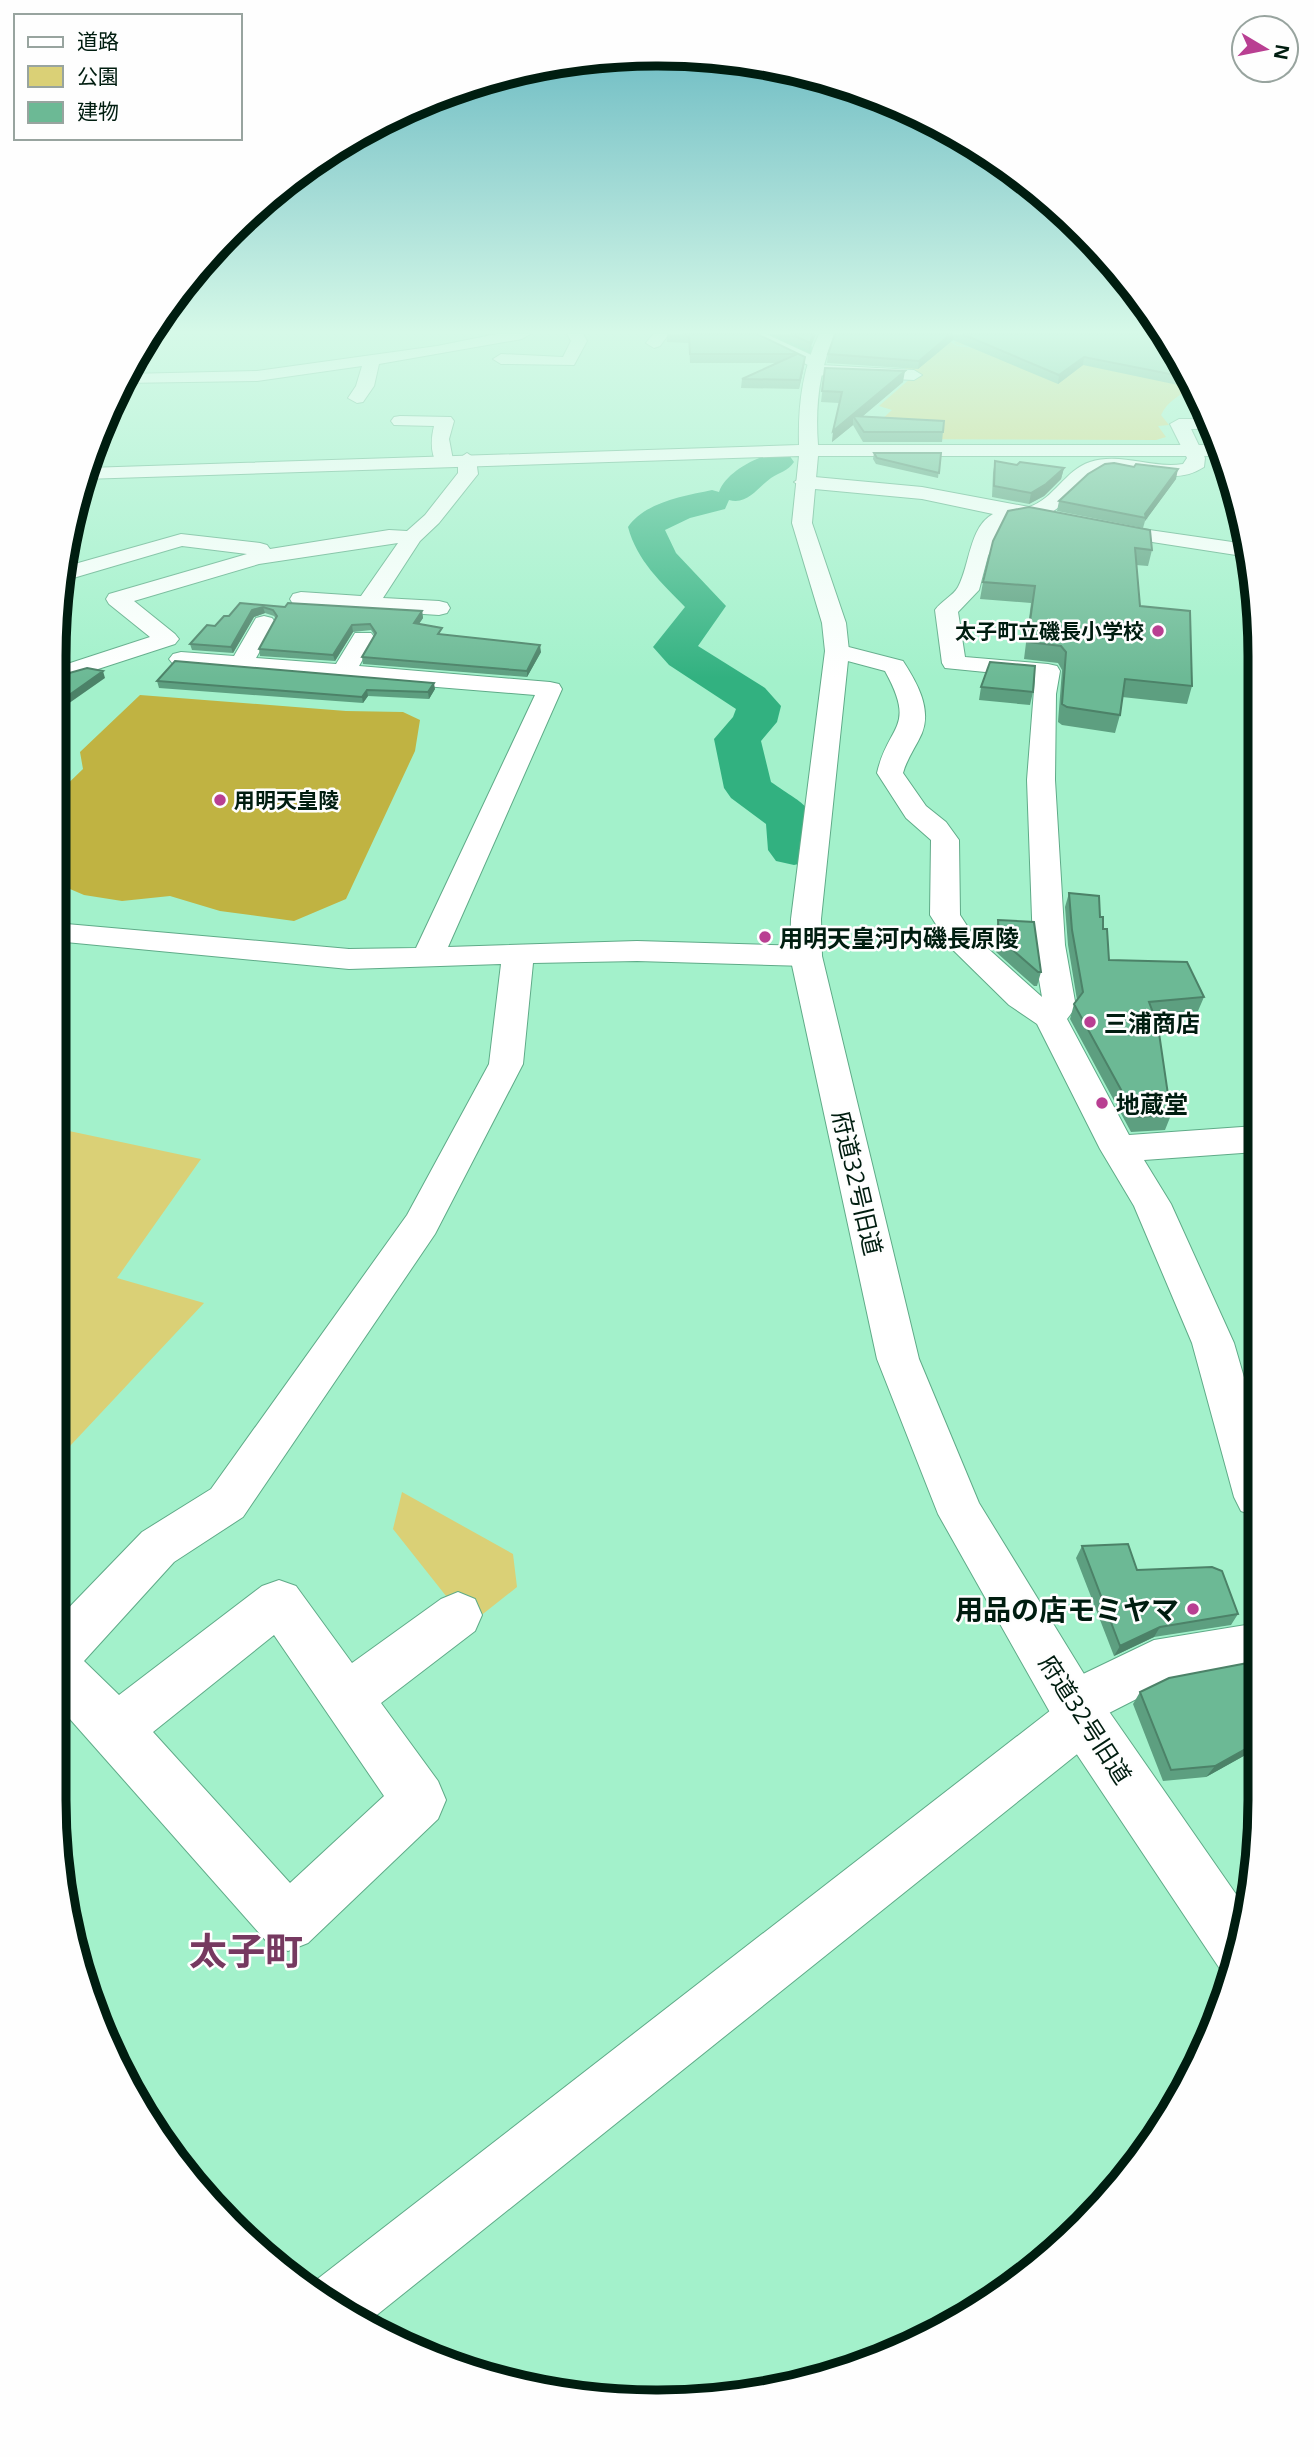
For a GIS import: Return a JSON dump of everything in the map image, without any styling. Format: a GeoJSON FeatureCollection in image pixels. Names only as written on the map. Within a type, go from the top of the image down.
{"type":"FeatureCollection","features":[{"type":"Feature","properties":{"kind":"street"},"geometry":{"type":"LineString","coordinates":[[442,449],[444,460]]}},
{"type":"Feature","properties":{"kind":"street","name":"府道32号旧道"},"geometry":{"type":"LineString","coordinates":[[807,449],[802,523],[834,623],[837,651],[806,919],[806,956],[898,1359],[961,1514],[1078,1711],[1231,1937]]}},
{"type":"Feature","properties":{"kind":"street"},"geometry":{"type":"LineString","coordinates":[[96,474],[467,459],[807,466],[950,449]]}},
{"type":"Feature","properties":{"kind":"street"},"geometry":{"type":"LineString","coordinates":[[1091,449],[1210,451]]}},
{"type":"Feature","properties":{"kind":"street"},"geometry":{"type":"LineString","coordinates":[[1193,450],[1197,463],[1184,470],[1162,470],[1122,464],[1088,468],[1045,508],[1005,516],[994,522],[977,556],[968,590],[946,610],[923,665],[910,701],[912,724],[896,751],[890,773],[916,813],[936,828],[944,840],[945,915],[961,941],[1021,998],[1050,1018],[1118,1149],[1152,1204],[1213,1343],[1248,1465]]}},
{"type":"Feature","properties":{"kind":"street"},"geometry":{"type":"LineString","coordinates":[[367,604],[412,537],[432,519],[468,474],[467,459]]}},
{"type":"Feature","properties":{"kind":"street"},"geometry":{"type":"LineString","coordinates":[[807,466],[1025,514],[1237,549]]}},
{"type":"Feature","properties":{"kind":"street"},"geometry":{"type":"LineString","coordinates":[[117,599],[256,558],[389,536],[412,537]]}},
{"type":"Feature","properties":{"kind":"street"},"geometry":{"type":"LineString","coordinates":[[73,571],[181,540],[290,552]]}},
{"type":"Feature","properties":{"kind":"street"},"geometry":{"type":"LineString","coordinates":[[66,672],[167,639],[117,599],[73,574]]}},
{"type":"Feature","properties":{"kind":"street"},"geometry":{"type":"LineString","coordinates":[[301,599],[367,604],[442,603],[426,632]]}},
{"type":"Feature","properties":{"kind":"street"},"geometry":{"type":"LineString","coordinates":[[240,664],[264,623]]}},
{"type":"Feature","properties":{"kind":"street"},"geometry":{"type":"LineString","coordinates":[[344,672],[363,638]]}},
{"type":"Feature","properties":{"kind":"street"},"geometry":{"type":"LineString","coordinates":[[837,651],[923,665],[1048,671],[1044,694],[1041,780],[1049,945],[1060,1007],[1050,1018]]}},
{"type":"Feature","properties":{"kind":"street"},"geometry":{"type":"LineString","coordinates":[[428,679],[441,653]]}},
{"type":"Feature","properties":{"kind":"street"},"geometry":{"type":"LineString","coordinates":[[181,659],[551,689],[427,958]]}},
{"type":"Feature","properties":{"kind":"street"},"geometry":{"type":"LineString","coordinates":[[66,933],[349,959],[637,951],[806,956]]}},
{"type":"Feature","properties":{"kind":"street"},"geometry":{"type":"LineString","coordinates":[[66,1645],[158,1547],[227,1503],[421,1224],[506,1064],[517,955]]}},
{"type":"Feature","properties":{"kind":"street"},"geometry":{"type":"LineString","coordinates":[[1118,1149],[1248,1140]]}},
{"type":"Feature","properties":{"kind":"street"},"geometry":{"type":"LineString","coordinates":[[66,1677],[116,1729],[288,1923],[419,1800],[279,1602],[116,1729]]}},
{"type":"Feature","properties":{"kind":"street"},"geometry":{"type":"LineString","coordinates":[[346,1698],[458,1615]]}},
{"type":"Feature","properties":{"kind":"street"},"geometry":{"type":"LineString","coordinates":[[343,2299],[1078,1711],[1154,1664],[1248,1648]]}},
{"type":"Feature","properties":{"kind":"green space"},"geometry":{"type":"Polygon","coordinates":[[[66,1130],[201,1159],[117,1278],[204,1303],[66,1450],[66,1130]]]}},
{"type":"Feature","properties":{"kind":"green space"},"geometry":{"type":"Polygon","coordinates":[[[402,1492],[513,1554],[517,1587],[469,1625],[393,1529],[402,1492]]]}},
{"type":"Feature","properties":{"kind":"shaded area"},"geometry":{"type":"Polygon","coordinates":[[[140,695],[346,711],[403,712],[420,720],[415,751],[346,899],[294,921],[220,911],[170,896],[122,901],[84,895],[66,887],[66,785],[83,769],[80,752],[140,695]]]}},
{"type":"Feature","properties":{"kind":"building"},"geometry":{"type":"Polygon","coordinates":[[[874,453],[941,453],[939,473],[877,458],[874,453]]]}},
{"type":"Feature","properties":{"kind":"building"},"geometry":{"type":"Polygon","coordinates":[[[995,461],[1064,468],[1031,493],[994,486],[995,461]]]}},
{"type":"Feature","properties":{"kind":"building"},"geometry":{"type":"Polygon","coordinates":[[[1105,464],[1134,467],[1136,464],[1178,469],[1145,514],[1146,518],[1059,501],[1088,474],[1105,464]]]}},
{"type":"Feature","properties":{"kind":"building"},"geometry":{"type":"Polygon","coordinates":[[[1029,507],[1150,530],[1152,550],[1135,548],[1140,606],[1190,611],[1192,686],[1125,679],[1120,715],[1062,704],[1066,652],[1061,646],[1027,642],[1035,586],[983,582],[993,541],[1008,511],[1029,507]]]}},
{"type":"Feature","properties":{"kind":"building"},"geometry":{"type":"Polygon","coordinates":[[[240,603],[285,607],[288,603],[422,611],[414,623],[442,628],[438,634],[540,645],[527,671],[362,657],[376,633],[370,624],[352,625],[333,655],[259,649],[277,616],[273,610],[263,607],[252,610],[231,647],[190,644],[207,625],[215,626],[224,616],[229,616],[240,603]]]}},
{"type":"Feature","properties":{"kind":"building"},"geometry":{"type":"Polygon","coordinates":[[[175,661],[434,683],[428,692],[367,690],[362,697],[157,681],[175,661]]]}},
{"type":"Feature","properties":{"kind":"building"},"geometry":{"type":"Polygon","coordinates":[[[990,662],[1035,666],[1033,692],[981,687],[990,662]]]}},
{"type":"Feature","properties":{"kind":"building"},"geometry":{"type":"Polygon","coordinates":[[[87,668],[103,671],[66,697],[66,674],[87,668]]]}},
{"type":"Feature","properties":{"kind":"building"},"geometry":{"type":"Polygon","coordinates":[[[1069,893],[1099,896],[1100,917],[1103,917],[1103,929],[1107,929],[1109,960],[1187,962],[1204,997],[1149,1002],[1158,1026],[1171,1115],[1136,1117],[1074,1004],[1083,992],[1072,930],[1069,893]]]}},
{"type":"Feature","properties":{"kind":"building"},"geometry":{"type":"Polygon","coordinates":[[[998,920],[1034,922],[1041,972],[999,938],[998,920]]]}},
{"type":"Feature","properties":{"kind":"building"},"geometry":{"type":"Polygon","coordinates":[[[1128,1544],[1137,1570],[1212,1567],[1222,1571],[1238,1614],[1160,1627],[1120,1646],[1082,1546],[1128,1544]]]}},
{"type":"Feature","properties":{"kind":"building"},"geometry":{"type":"Polygon","coordinates":[[[1248,1663],[1248,1748],[1215,1766],[1171,1770],[1140,1692],[1169,1678],[1248,1663]]]}},
{"type":"Feature","properties":{"kind":"waterway"},"geometry":{"type":"LineString","coordinates":[[736,491],[761,469],[777,462]]}},
{"type":"Feature","properties":{"kind":"waterway"},"geometry":{"type":"LineString","coordinates":[[712,501],[678,510],[646,527],[662,561],[706,606],[674,647],[759,706],[754,722],[737,739],[748,788],[790,818],[794,850]]}},
{"type":"Feature","properties":{"kind":"place","name":"太子町立磯長小学校"},"geometry":{"type":"Point","coordinates":[1158,631]}},
{"type":"Feature","properties":{"kind":"place","name":"用明天皇陵"},"geometry":{"type":"Point","coordinates":[220,800]}},
{"type":"Feature","properties":{"kind":"place","name":"用明天皇河内磯長原陵"},"geometry":{"type":"Point","coordinates":[765,937]}},
{"type":"Feature","properties":{"kind":"place","name":"三浦商店"},"geometry":{"type":"Point","coordinates":[1090,1022]}},
{"type":"Feature","properties":{"kind":"place","name":"地蔵堂"},"geometry":{"type":"Point","coordinates":[1102,1103]}},
{"type":"Feature","properties":{"kind":"place","name":"用品の店モミヤマ"},"geometry":{"type":"Point","coordinates":[1193,1609]}},
{"type":"Feature","properties":{"kind":"district","name":"太子町"},"geometry":{"type":"Point","coordinates":[246,1950]}}]}
